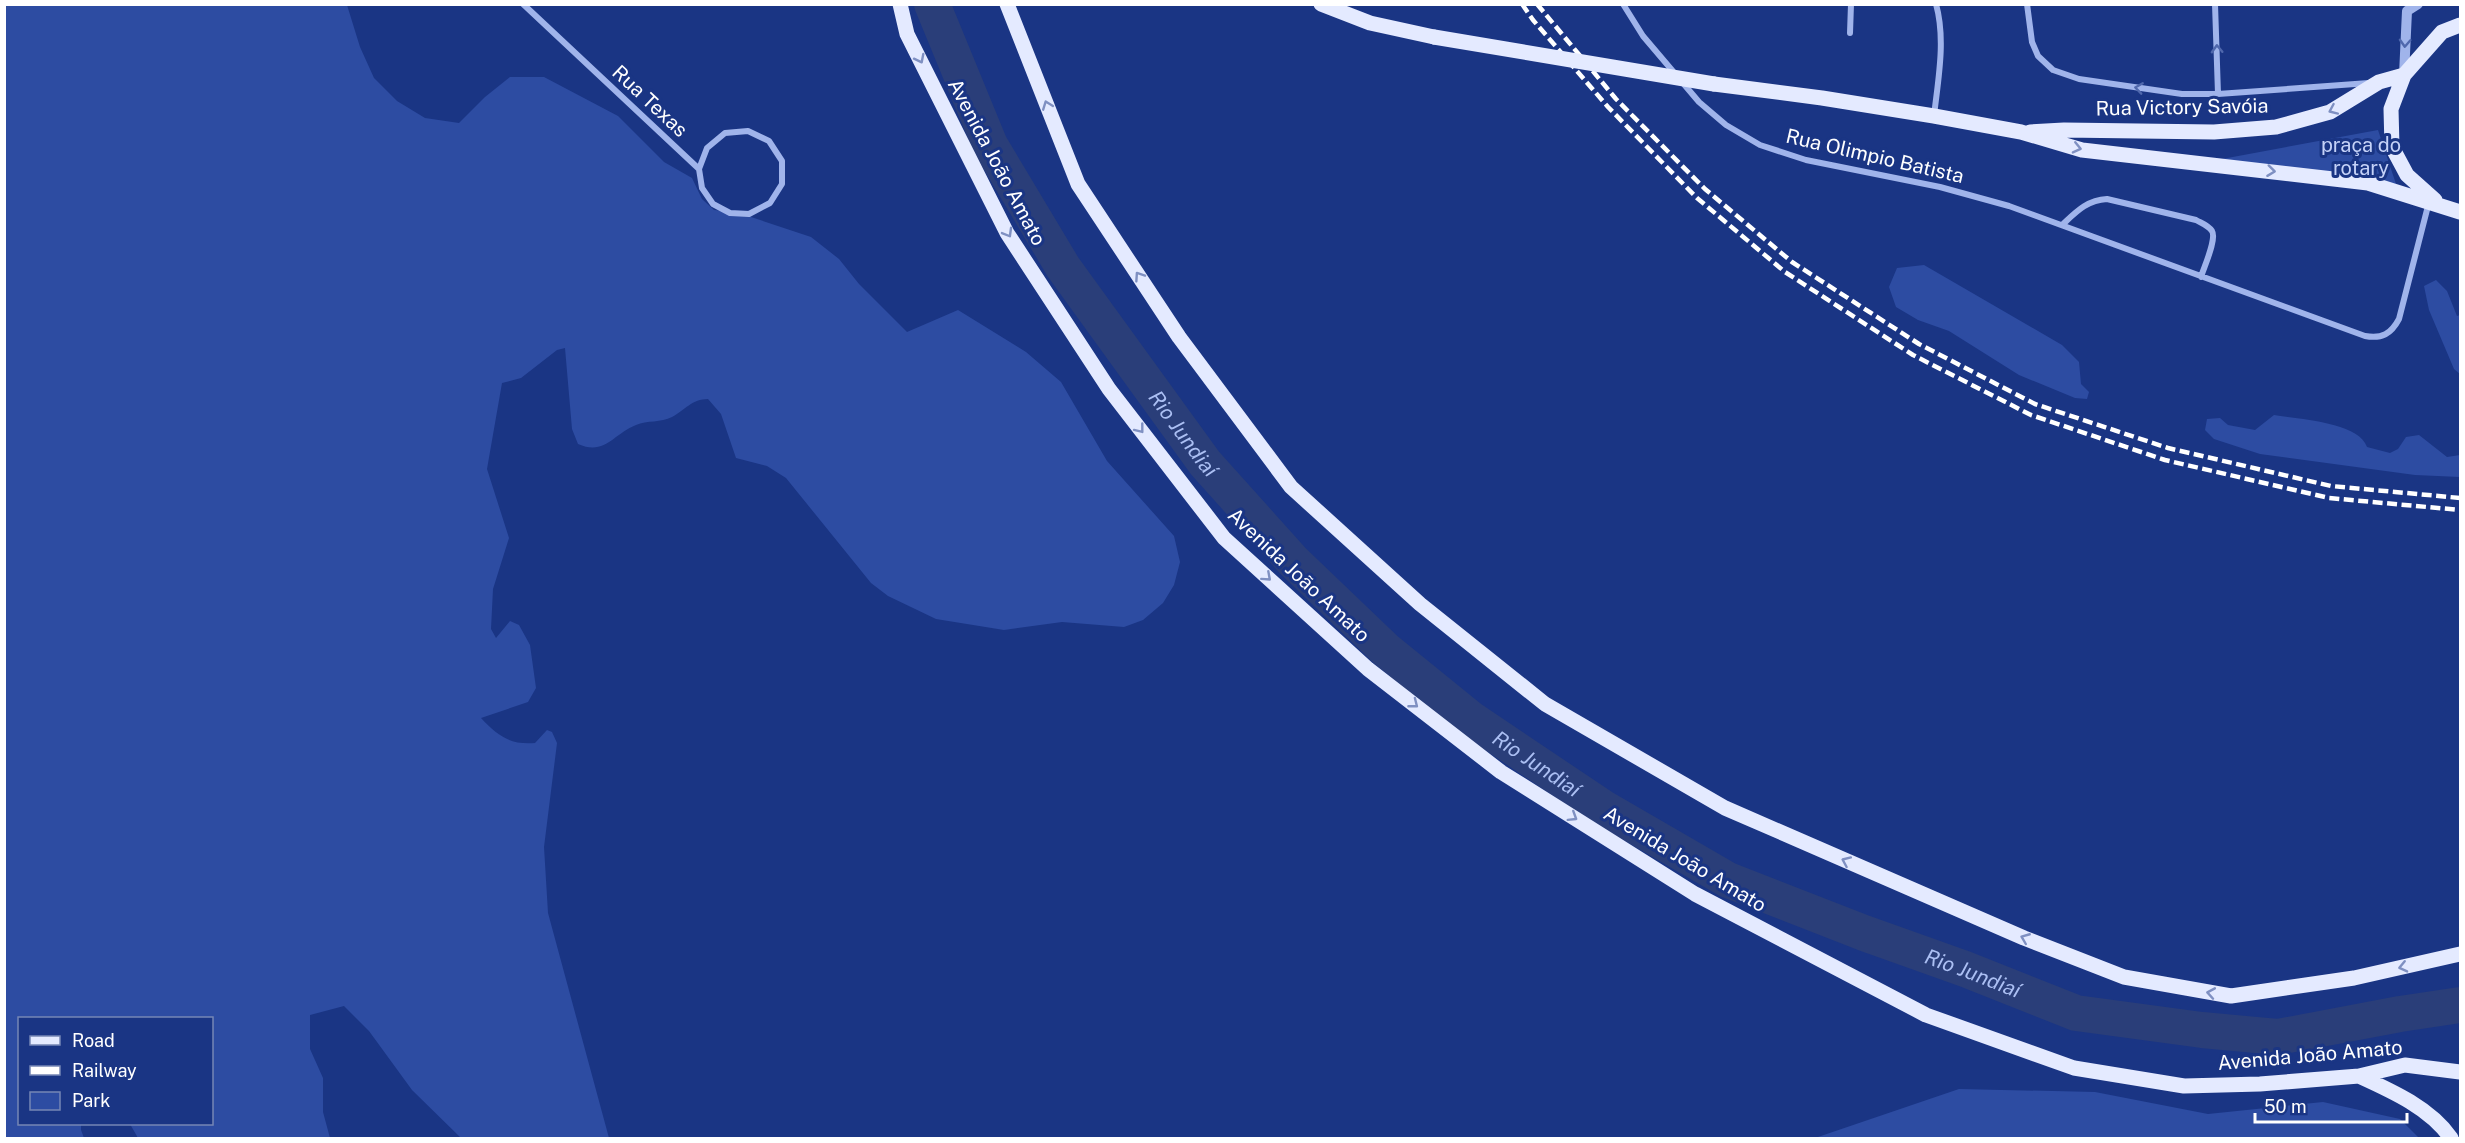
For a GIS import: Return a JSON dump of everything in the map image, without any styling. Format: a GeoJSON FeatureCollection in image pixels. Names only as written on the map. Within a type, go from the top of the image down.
{"type":"FeatureCollection","features":[{"type":"Feature","properties":{"kind":"main road","name":"Avenida João Amato"},"geometry":{"type":"LineString","coordinates":[[900,4],[907,34],[1007,233],[1109,389],[1224,538],[1368,669],[1501,772],[1695,894],[1926,1015],[2074,1068],[2184,1086],[2260,1084],[2360,1076],[2405,1065],[2460,1072]]}},
{"type":"Feature","properties":{"kind":"main road"},"geometry":{"type":"LineString","coordinates":[[1007,4],[1078,184],[1179,337],[1291,487],[1420,604],[1545,704],[1725,808],[2024,938],[2124,976],[2230,996],[2354,978],[2460,954]]}},
{"type":"Feature","properties":{"kind":"main road"},"geometry":{"type":"LineString","coordinates":[[1321,4],[1370,23],[1434,37],[1714,84],[1934,116],[2021,132],[2082,150],[2368,183],[2460,212]]}},
{"type":"Feature","properties":{"kind":"main road"},"geometry":{"type":"LineString","coordinates":[[2434,203],[2407,175],[2392,147],[2391,109],[2404,75],[2442,32],[2460,25]]}},
{"type":"Feature","properties":{"kind":"main road","name":"Rua Victory Savóia"},"geometry":{"type":"LineString","coordinates":[[2021,132],[2064,130],[2214,132],[2276,127],[2330,112],[2379,82],[2404,75]]}},
{"type":"Feature","properties":{"kind":"main road"},"geometry":{"type":"LineString","coordinates":[[2360,1076],[2401,1096],[2444,1128],[2451,1138]]}},
{"type":"Feature","properties":{"kind":"street","name":"Rua Texas"},"geometry":{"type":"LineString","coordinates":[[523,4],[699,170],[702,188],[714,204],[730,213],[749,214],[770,204],[782,184],[782,161],[769,141],[748,131],[725,133],[707,148],[699,170]]}},
{"type":"Feature","properties":{"kind":"street","name":"Rua Olimpio Batista"},"geometry":{"type":"LineString","coordinates":[[1623,4],[1643,36],[1700,102],[1726,125],[1760,145],[1806,160],[1952,190],[2009,206],[2365,336],[2384,336],[2393,330],[2399,319],[2434,203]]}},
{"type":"Feature","properties":{"kind":"street"},"geometry":{"type":"LineString","coordinates":[[1850,33],[1851,4]]}},
{"type":"Feature","properties":{"kind":"street"},"geometry":{"type":"LineString","coordinates":[[1934,116],[1940,64],[1940,18],[1936,4]]}},
{"type":"Feature","properties":{"kind":"street"},"geometry":{"type":"LineString","coordinates":[[2027,4],[2031,42],[2038,56],[2053,70],[2079,80],[2181,94],[2218,94],[2379,82]]}},
{"type":"Feature","properties":{"kind":"street"},"geometry":{"type":"LineString","coordinates":[[2215,4],[2218,94]]}},
{"type":"Feature","properties":{"kind":"street"},"geometry":{"type":"LineString","coordinates":[[2404,75],[2407,8],[2418,4]]}},
{"type":"Feature","properties":{"kind":"street"},"geometry":{"type":"LineString","coordinates":[[2062,225],[2085,204],[2095,199],[2107,199],[2196,220],[2213,232],[2213,239],[2200,277]]}},
{"type":"Feature","properties":{"kind":"green space"},"geometry":{"type":"Polygon","coordinates":[[[5,5],[347,5],[360,47],[374,78],[397,101],[425,118],[459,123],[485,97],[510,77],[544,77],[618,116],[664,162],[692,178],[702,199],[714,210],[746,213],[751,217],[811,237],[839,259],[859,284],[907,332],[958,310],[1026,352],[1061,382],[1107,461],[1174,536],[1180,562],[1174,585],[1163,603],[1143,620],[1124,627],[1062,622],[1004,630],[936,619],[888,596],[871,583],[786,478],[767,466],[736,458],[721,414],[708,399],[693,403],[668,419],[636,425],[602,446],[587,447],[578,444],[572,429],[565,348],[557,350],[521,378],[502,383],[487,469],[509,538],[493,589],[491,629],[496,638],[510,621],[519,625],[530,645],[536,688],[528,702],[481,718],[493,730],[511,741],[535,743],[547,730],[552,732],[557,743],[544,847],[548,913],[609,1138],[461,1138],[412,1090],[369,1031],[344,1006],[310,1015],[310,1049],[323,1078],[323,1112],[330,1138],[138,1138],[131,1125],[213,1125],[213,1017],[18,1017],[18,1125],[81,1125],[84,1138],[5,1138],[5,5]]]}},
{"type":"Feature","properties":{"kind":"green space","name":"praça do rotary"},"geometry":{"type":"Polygon","coordinates":[[[2378,130],[2396,184],[2222,159],[2378,130]]]}},
{"type":"Feature","properties":{"kind":"green space"},"geometry":{"type":"Polygon","coordinates":[[[1924,265],[2062,345],[2079,362],[2081,384],[2089,392],[2087,399],[2075,398],[2019,375],[1949,331],[1918,320],[1896,307],[1889,287],[1897,268],[1924,265]]]}},
{"type":"Feature","properties":{"kind":"green space"},"geometry":{"type":"Polygon","coordinates":[[[2436,280],[2447,291],[2457,316],[2460,315],[2460,374],[2454,369],[2429,310],[2424,286],[2436,280]]]}},
{"type":"Feature","properties":{"kind":"green space"},"geometry":{"type":"Polygon","coordinates":[[[2274,415],[2312,420],[2340,427],[2362,439],[2367,447],[2390,453],[2398,449],[2406,437],[2419,435],[2447,457],[2460,455],[2460,477],[2415,475],[2260,454],[2214,439],[2205,430],[2207,419],[2220,418],[2228,425],[2255,430],[2274,415]]]}},
{"type":"Feature","properties":{"kind":"green space"},"geometry":{"type":"Polygon","coordinates":[[[1959,1089],[2095,1092],[2208,1114],[2323,1102],[2400,1119],[2419,1138],[1815,1138],[1959,1089]]]}},
{"type":"Feature","properties":{"kind":"waterway","name":"Rio Jundiaí"},"geometry":{"type":"LineString","coordinates":[[932,4],[990,145],[1063,267],[1205,463],[1293,561],[1386,650],[1471,719],[1602,807],[1728,880],[2076,1013],[2202,1030],[2278,1037],[2460,1005]]}},
{"type":"Feature","properties":{"kind":"railway"},"geometry":{"type":"LineString","coordinates":[[1522,4],[1533,20],[1608,107],[1697,198],[1785,272],[1913,355],[2031,415],[2165,460],[2329,498],[2460,510]]}},
{"type":"Feature","properties":{"kind":"railway"},"geometry":{"type":"LineString","coordinates":[[1537,4],[1616,99],[1705,189],[1792,262],[1919,344],[2035,404],[2168,448],[2331,486],[2460,498]]}}]}
